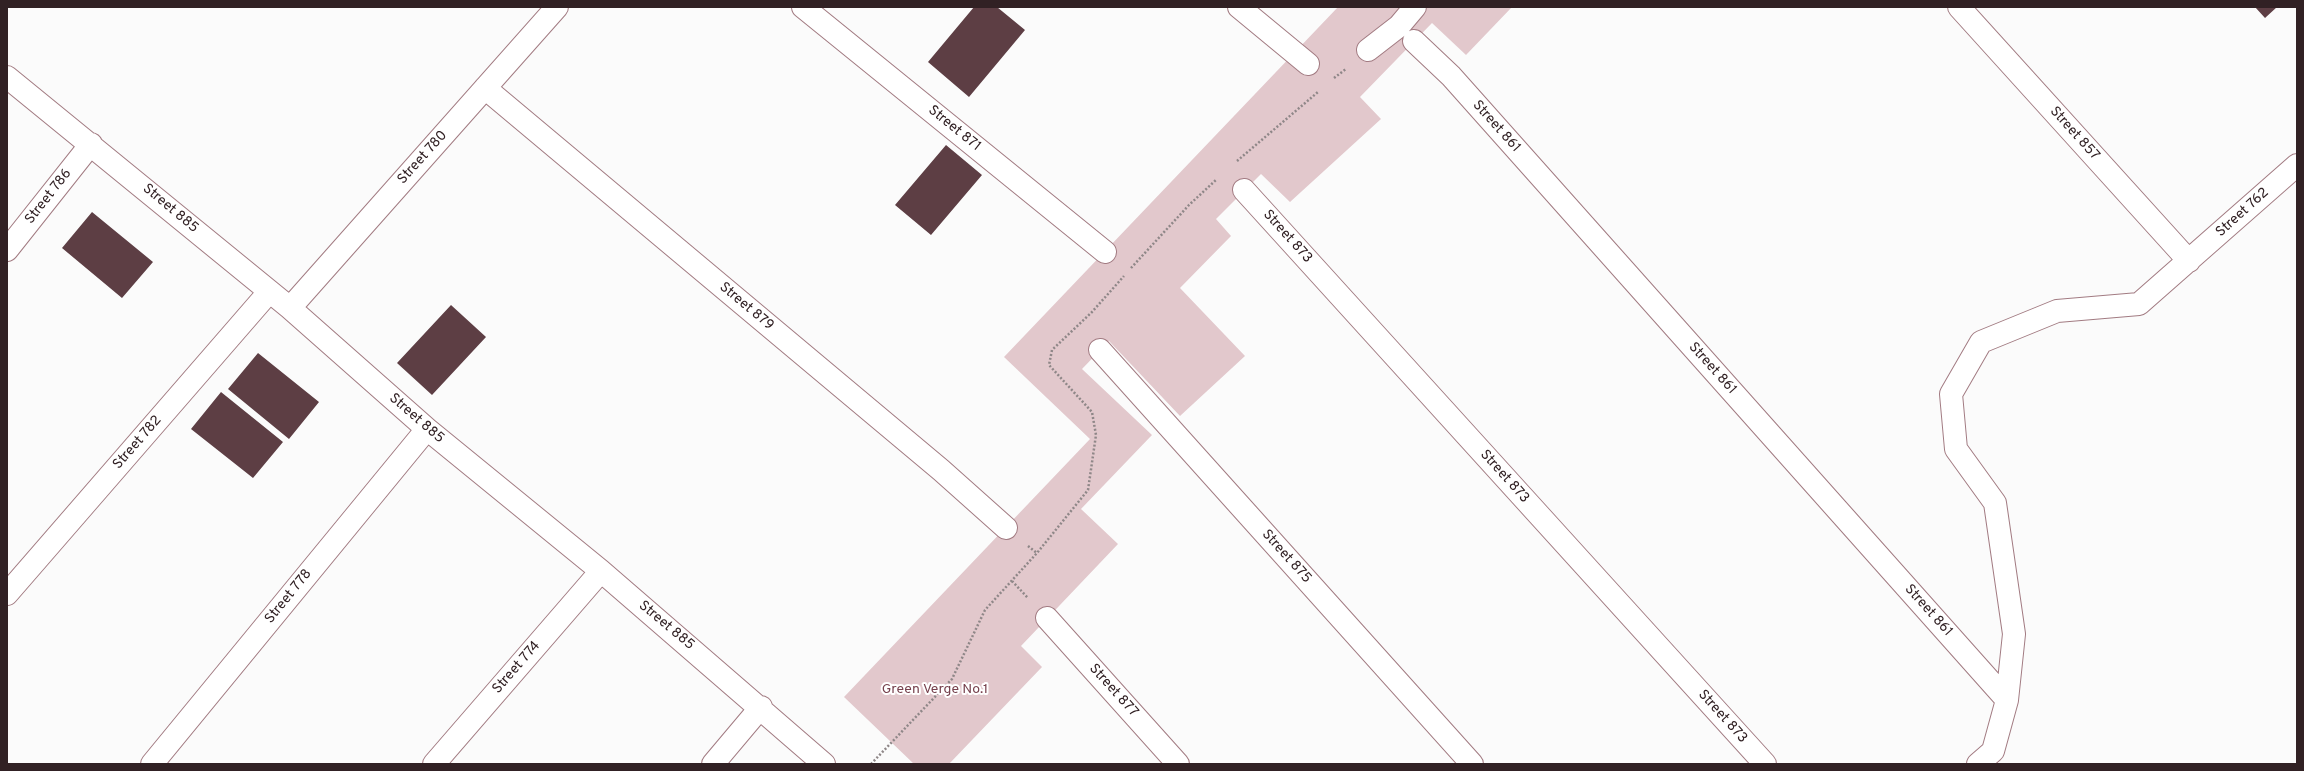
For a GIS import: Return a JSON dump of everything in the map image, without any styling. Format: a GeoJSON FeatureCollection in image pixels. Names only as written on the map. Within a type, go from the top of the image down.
{"type":"FeatureCollection","features":[{"type":"Feature","properties":{"kind":"street","name":"Street 780"},"geometry":{"type":"LineString","coordinates":[[290,308],[557,7]]}},
{"type":"Feature","properties":{"kind":"street","name":"Street 871"},"geometry":{"type":"LineString","coordinates":[[803,7],[1104,252]]}},
{"type":"Feature","properties":{"kind":"street"},"geometry":{"type":"LineString","coordinates":[[1239,7],[1308,64]]}},
{"type":"Feature","properties":{"kind":"street"},"geometry":{"type":"LineString","coordinates":[[1368,50],[1399,26],[1415,7]]}},
{"type":"Feature","properties":{"kind":"street","name":"Street 857"},"geometry":{"type":"LineString","coordinates":[[1959,7],[2189,261]]}},
{"type":"Feature","properties":{"kind":"street","name":"Street 861"},"geometry":{"type":"LineString","coordinates":[[1414,41],[1451,76],[2007,700]]}},
{"type":"Feature","properties":{"kind":"street","name":"Street 885"},"geometry":{"type":"LineString","coordinates":[[7,77],[91,144],[290,308],[427,430],[601,571],[761,707],[824,764]]}},
{"type":"Feature","properties":{"kind":"street","name":"Street 879"},"geometry":{"type":"LineString","coordinates":[[484,88],[941,470],[1006,528]]}},
{"type":"Feature","properties":{"kind":"street","name":"Street 786"},"geometry":{"type":"LineString","coordinates":[[7,250],[91,144]]}},
{"type":"Feature","properties":{"kind":"street","name":"Street 762"},"geometry":{"type":"LineString","coordinates":[[1978,764],[1993,751],[2007,700],[2014,634],[1995,503],[1956,449],[1951,394],[1981,342],[2057,311],[2139,304],[2297,165]]}},
{"type":"Feature","properties":{"kind":"street","name":"Street 873"},"geometry":{"type":"LineString","coordinates":[[1244,190],[1764,764]]}},
{"type":"Feature","properties":{"kind":"street","name":"Street 782"},"geometry":{"type":"LineString","coordinates":[[7,594],[269,292]]}},
{"type":"Feature","properties":{"kind":"street","name":"Street 875"},"geometry":{"type":"LineString","coordinates":[[1100,350],[1472,764]]}},
{"type":"Feature","properties":{"kind":"street","name":"Street 778"},"geometry":{"type":"LineString","coordinates":[[152,764],[427,430]]}},
{"type":"Feature","properties":{"kind":"street","name":"Street 774"},"geometry":{"type":"LineString","coordinates":[[434,764],[601,571]]}},
{"type":"Feature","properties":{"kind":"street","name":"Street 877"},"geometry":{"type":"LineString","coordinates":[[1047,618],[1178,764]]}},
{"type":"Feature","properties":{"kind":"street"},"geometry":{"type":"LineString","coordinates":[[713,764],[761,707]]}},
{"type":"Feature","properties":{"kind":"green space","name":"Green Verge No.1"},"geometry":{"type":"Polygon","coordinates":[[[1338,7],[1512,7],[1466,55],[1432,23],[1360,97],[1381,119],[1290,202],[1261,174],[1216,219],[1231,236],[1180,288],[1245,356],[1180,416],[1109,341],[1082,369],[1152,435],[1081,509],[1118,544],[1021,646],[1042,667],[949,764],[914,764],[844,697],[1090,439],[1004,357],[1338,7]]]}},
{"type":"Feature","properties":{"kind":"building"},"geometry":{"type":"Polygon","coordinates":[[[974,7],[997,7],[1025,30],[969,97],[928,62],[974,7]]]}},
{"type":"Feature","properties":{"kind":"building"},"geometry":{"type":"Polygon","coordinates":[[[2255,7],[2277,7],[2265,18],[2255,7]]]}},
{"type":"Feature","properties":{"kind":"building"},"geometry":{"type":"Polygon","coordinates":[[[946,145],[982,175],[931,235],[895,205],[946,145]]]}},
{"type":"Feature","properties":{"kind":"building"},"geometry":{"type":"Polygon","coordinates":[[[92,212],[153,262],[122,298],[62,248],[92,212]]]}},
{"type":"Feature","properties":{"kind":"building"},"geometry":{"type":"Polygon","coordinates":[[[451,305],[486,337],[432,395],[397,363],[451,305]]]}},
{"type":"Feature","properties":{"kind":"building"},"geometry":{"type":"Polygon","coordinates":[[[258,353],[319,402],[289,439],[228,389],[258,353]]]}},
{"type":"Feature","properties":{"kind":"building"},"geometry":{"type":"Polygon","coordinates":[[[221,392],[283,442],[253,478],[191,429],[221,392]]]}}]}
